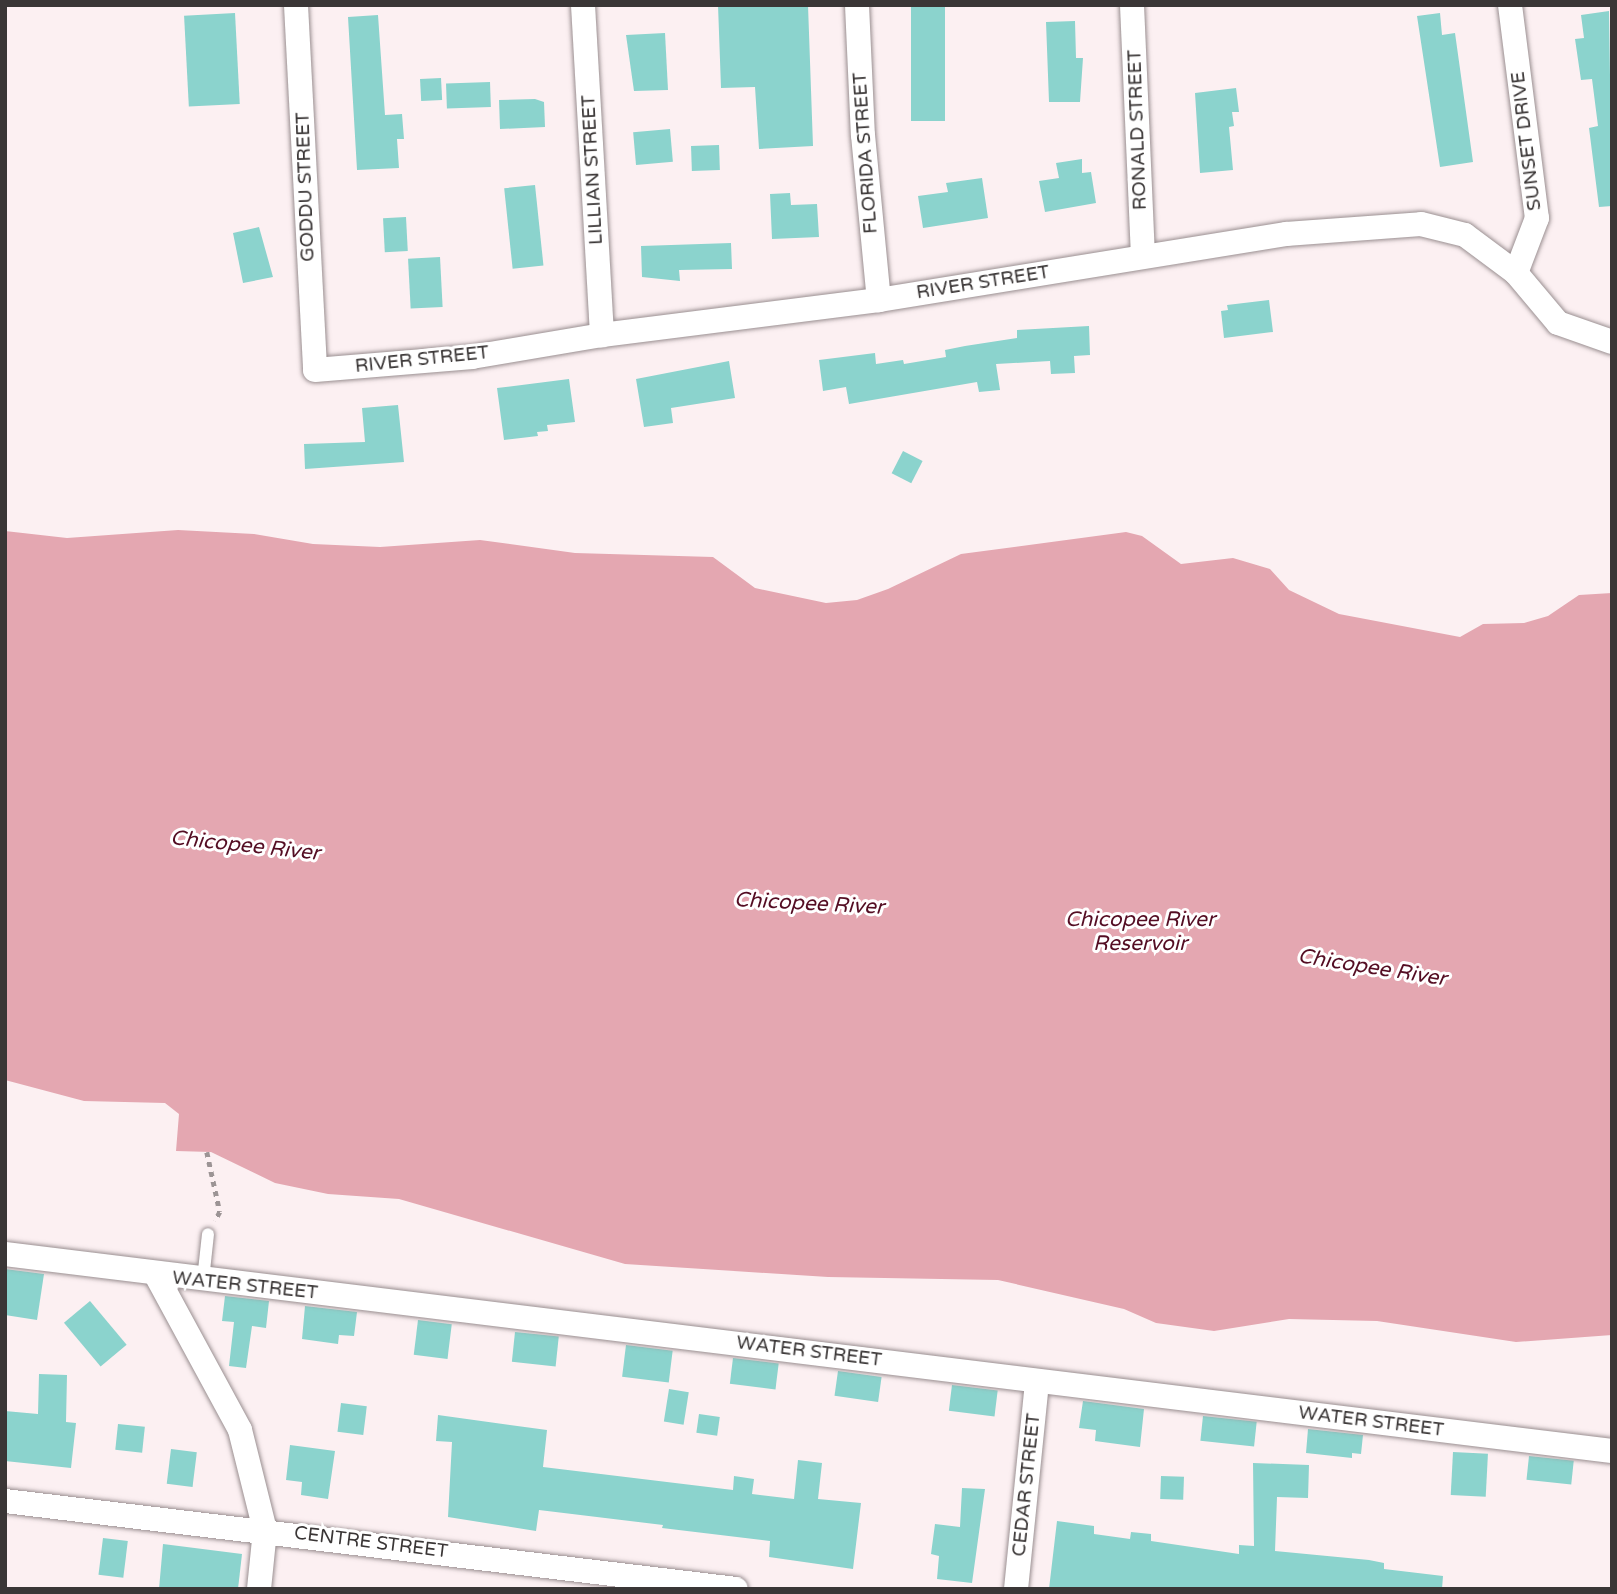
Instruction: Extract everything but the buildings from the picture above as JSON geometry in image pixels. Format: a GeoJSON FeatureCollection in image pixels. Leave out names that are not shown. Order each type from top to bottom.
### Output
{"type":"FeatureCollection","features":[{"type":"Feature","properties":{"kind":"street","name":"GODDU STREET"},"geometry":{"type":"LineString","coordinates":[[296,5],[315,370]]}},
{"type":"Feature","properties":{"kind":"street","name":"LILLIAN STREET"},"geometry":{"type":"LineString","coordinates":[[583,5],[602,335]]}},
{"type":"Feature","properties":{"kind":"street","name":"FLORIDA STREET"},"geometry":{"type":"LineString","coordinates":[[857,5],[863,135],[879,300]]}},
{"type":"Feature","properties":{"kind":"street","name":"RONALD STREET"},"geometry":{"type":"LineString","coordinates":[[1132,5],[1143,255]]}},
{"type":"Feature","properties":{"kind":"street","name":"SUNSET DRIVE"},"geometry":{"type":"LineString","coordinates":[[1510,5],[1537,218],[1516,273]]}},
{"type":"Feature","properties":{"kind":"street","name":"RIVER STREET"},"geometry":{"type":"LineString","coordinates":[[315,370],[472,357],[602,335],[879,300],[1143,255],[1286,234],[1421,224],[1465,235],[1516,273],[1558,323],[1612,342]]}},
{"type":"Feature","properties":{"kind":"street","name":"WATER STREET"},"geometry":{"type":"LineString","coordinates":[[5,1254],[203,1281],[1612,1451]]}},
{"type":"Feature","properties":{"kind":"street"},"geometry":{"type":"LineString","coordinates":[[156,1275],[240,1430],[265,1530],[259,1589]]}},
{"type":"Feature","properties":{"kind":"street","name":"CEDAR STREET"},"geometry":{"type":"LineString","coordinates":[[1016,1589],[1037,1381]]}},
{"type":"Feature","properties":{"kind":"street","name":"CENTRE STREET"},"geometry":{"type":"LineString","coordinates":[[5,1501],[265,1530],[736,1589]]}},
{"type":"Feature","properties":{"kind":"lane"},"geometry":{"type":"LineString","coordinates":[[203,1281],[208,1234]]}},
{"type":"Feature","properties":{"kind":"path"},"geometry":{"type":"LineString","coordinates":[[207,1152],[220,1212],[208,1234]]}},
{"type":"Feature","properties":{"kind":"water","name":"Chicopee River Reservoir"},"geometry":{"type":"Polygon","coordinates":[[[178,530],[254,534],[313,544],[380,547],[480,540],[575,553],[713,557],[755,588],[826,603],[857,600],[888,589],[961,554],[1126,532],[1142,536],[1181,564],[1233,558],[1270,569],[1289,590],[1339,614],[1460,637],[1483,624],[1524,623],[1548,616],[1579,595],[1612,593],[1612,1335],[1516,1342],[1377,1321],[1289,1319],[1214,1331],[1156,1323],[1124,1309],[998,1280],[828,1277],[625,1264],[399,1199],[328,1194],[275,1183],[211,1152],[176,1151],[179,1114],[165,1103],[84,1101],[5,1080],[5,531],[67,538],[178,530]]]}},
{"type":"Feature","properties":{"kind":"water label","name":"Chicopee River"},"geometry":{"type":"Point","coordinates":[245,846]}},
{"type":"Feature","properties":{"kind":"water label","name":"Chicopee River"},"geometry":{"type":"Point","coordinates":[809,904]}},
{"type":"Feature","properties":{"kind":"water label","name":"Chicopee River"},"geometry":{"type":"Point","coordinates":[1372,968]}}]}
